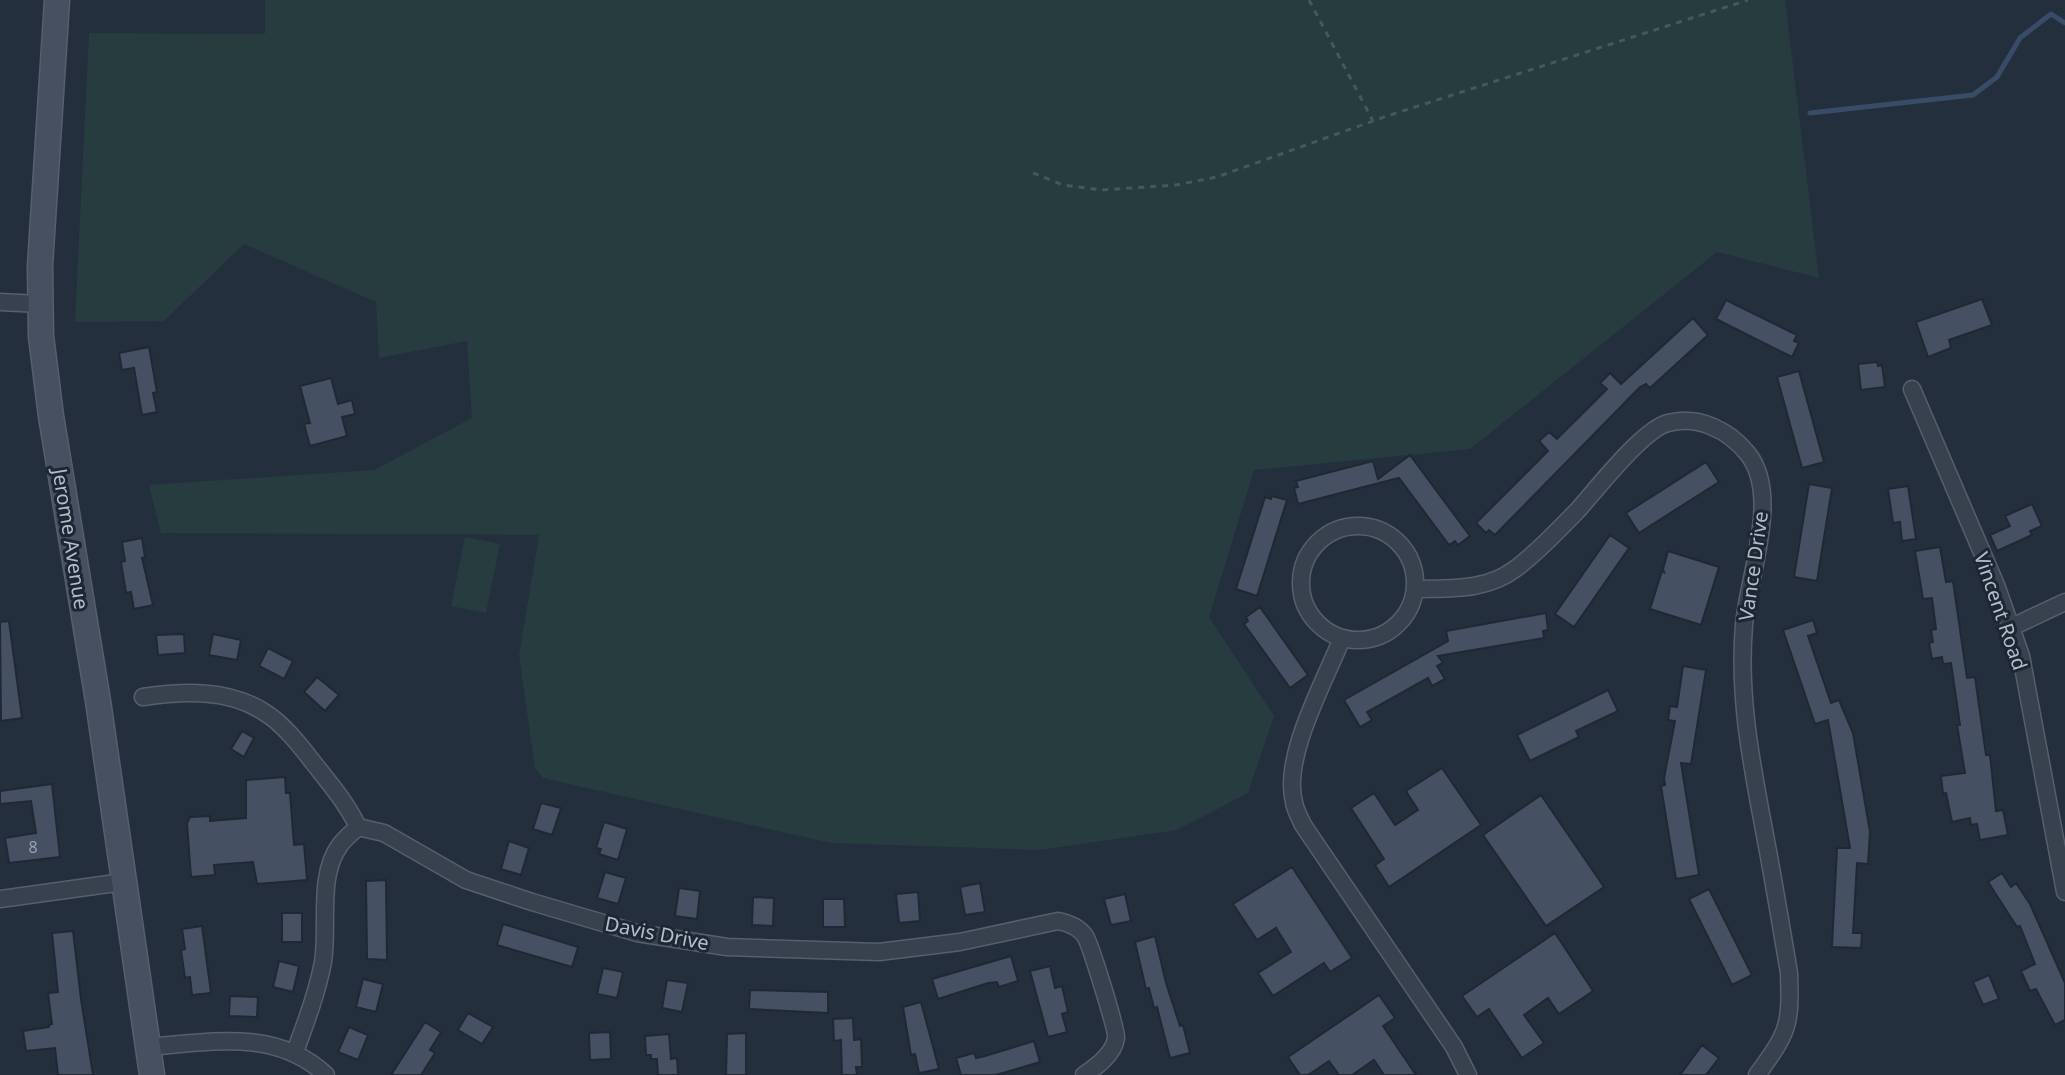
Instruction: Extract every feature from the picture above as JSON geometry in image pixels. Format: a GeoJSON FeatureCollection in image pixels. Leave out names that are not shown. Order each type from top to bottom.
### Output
{"type":"FeatureCollection","features":[{"type":"Feature","properties":{"kind":"main road","name":"Jerome Avenue"},"geometry":{"type":"LineString","coordinates":[[57,0],[39,304],[51,416],[98,701],[152,1075]]}},
{"type":"Feature","properties":{"kind":"street"},"geometry":{"type":"LineString","coordinates":[[0,302],[39,304]]}},
{"type":"Feature","properties":{"kind":"street","name":"Vincent Road"},"geometry":{"type":"LineString","coordinates":[[1912,389],[2012,627],[2021,656],[2065,892]]}},
{"type":"Feature","properties":{"kind":"street","name":"Vance Drive"},"geometry":{"type":"LineString","coordinates":[[1416,589],[1487,585],[1514,570],[1575,513],[1642,440],[1666,423],[1701,422],[1725,432],[1749,454],[1760,477],[1762,508],[1744,623],[1742,674],[1745,720],[1789,973],[1790,1008],[1787,1030],[1757,1075]]}},
{"type":"Feature","properties":{"kind":"street"},"geometry":{"type":"LineString","coordinates":[[1356,525],[1375,528],[1392,536],[1405,549],[1413,566],[1416,589],[1412,605],[1391,631],[1359,641],[1342,638],[1314,620],[1305,605],[1301,588],[1306,561],[1322,538],[1338,529],[1356,525]]}},
{"type":"Feature","properties":{"kind":"street"},"geometry":{"type":"LineString","coordinates":[[2012,627],[2065,602]]}},
{"type":"Feature","properties":{"kind":"street"},"geometry":{"type":"LineString","coordinates":[[1342,638],[1299,738],[1293,801],[1303,825],[1454,1047],[1468,1075]]}},
{"type":"Feature","properties":{"kind":"street"},"geometry":{"type":"LineString","coordinates":[[143,697],[195,692],[233,699],[265,712],[303,750],[346,803],[358,827],[339,846],[330,868],[323,961],[314,1002],[295,1052]]}},
{"type":"Feature","properties":{"kind":"street","name":"Davis Drive"},"geometry":{"type":"LineString","coordinates":[[358,827],[384,833],[466,880],[532,902],[637,933],[727,947],[879,952],[960,942],[1058,921],[1070,924],[1086,936],[1116,1030],[1114,1047],[1084,1075]]}},
{"type":"Feature","properties":{"kind":"street"},"geometry":{"type":"LineString","coordinates":[[0,899],[123,882]]}},
{"type":"Feature","properties":{"kind":"street"},"geometry":{"type":"LineString","coordinates":[[148,1047],[227,1039],[249,1040],[295,1052],[326,1075]]}},
{"type":"Feature","properties":{"kind":"path"},"geometry":{"type":"LineString","coordinates":[[1309,0],[1373,121]]}},
{"type":"Feature","properties":{"kind":"path"},"geometry":{"type":"LineString","coordinates":[[1033,173],[1063,185],[1102,190],[1176,185],[1217,177],[1373,121],[1748,0]]}},
{"type":"Feature","properties":{"kind":"green space"},"geometry":{"type":"Polygon","coordinates":[[[265,0],[1785,0],[1819,278],[1717,252],[1470,449],[1254,470],[1209,617],[1274,716],[1248,793],[1177,830],[1039,850],[831,843],[543,778],[535,768],[519,655],[539,535],[161,533],[149,485],[374,470],[472,418],[467,341],[379,358],[376,302],[244,244],[164,321],[75,322],[89,33],[265,34],[265,0]]]}},
{"type":"Feature","properties":{"kind":"green space"},"geometry":{"type":"Polygon","coordinates":[[[465,537],[500,544],[486,613],[451,606],[465,537]]]}},
{"type":"Feature","properties":{"kind":"building"},"geometry":{"type":"Polygon","coordinates":[[[1982,299],[1992,325],[1949,340],[1951,348],[1928,357],[1916,322],[1982,299]]]}},
{"type":"Feature","properties":{"kind":"building"},"geometry":{"type":"Polygon","coordinates":[[[1726,300],[1797,335],[1794,341],[1799,343],[1792,357],[1716,319],[1726,300]]]}},
{"type":"Feature","properties":{"kind":"building"},"geometry":{"type":"Polygon","coordinates":[[[1693,318],[1708,335],[1650,388],[1646,384],[1640,387],[1495,535],[1489,530],[1486,533],[1476,523],[1548,451],[1539,441],[1549,432],[1557,439],[1607,389],[1600,383],[1610,373],[1621,384],[1693,318]]]}},
{"type":"Feature","properties":{"kind":"building"},"geometry":{"type":"Polygon","coordinates":[[[149,347],[157,392],[153,393],[157,412],[142,415],[134,368],[122,370],[119,353],[149,347]]]}},
{"type":"Feature","properties":{"kind":"building"},"geometry":{"type":"Polygon","coordinates":[[[1877,362],[1878,366],[1882,365],[1885,387],[1861,390],[1858,364],[1877,362]]]}},
{"type":"Feature","properties":{"kind":"building"},"geometry":{"type":"Polygon","coordinates":[[[1799,371],[1824,462],[1802,468],[1777,377],[1799,371]]]}},
{"type":"Feature","properties":{"kind":"building"},"geometry":{"type":"Polygon","coordinates":[[[331,378],[338,404],[352,400],[355,414],[342,417],[347,436],[310,446],[304,424],[310,423],[300,386],[331,378]]]}},
{"type":"Feature","properties":{"kind":"building"},"geometry":{"type":"Polygon","coordinates":[[[1410,455],[1470,536],[1458,545],[1455,541],[1449,545],[1399,478],[1298,504],[1294,488],[1298,487],[1296,481],[1373,461],[1378,479],[1410,455]]]}},
{"type":"Feature","properties":{"kind":"building"},"geometry":{"type":"Polygon","coordinates":[[[1706,462],[1719,482],[1639,533],[1626,513],[1706,462]]]}},
{"type":"Feature","properties":{"kind":"building"},"geometry":{"type":"Polygon","coordinates":[[[1809,484],[1832,488],[1817,581],[1794,577],[1809,484]]]}},
{"type":"Feature","properties":{"kind":"building"},"geometry":{"type":"Polygon","coordinates":[[[1908,486],[1916,539],[1902,541],[1900,522],[1893,523],[1888,489],[1908,486]]]}},
{"type":"Feature","properties":{"kind":"building"},"geometry":{"type":"Polygon","coordinates":[[[1272,496],[1287,500],[1257,596],[1236,589],[1265,497],[1271,499],[1272,496]]]}},
{"type":"Feature","properties":{"kind":"building"},"geometry":{"type":"Polygon","coordinates":[[[2032,504],[2042,526],[2030,531],[2032,535],[1997,551],[1990,535],[2010,526],[2005,516],[2032,504]]]}},
{"type":"Feature","properties":{"kind":"building"},"geometry":{"type":"Polygon","coordinates":[[[1610,535],[1629,548],[1574,627],[1555,614],[1610,535]]]}},
{"type":"Feature","properties":{"kind":"building"},"geometry":{"type":"Polygon","coordinates":[[[142,538],[145,557],[142,558],[153,605],[134,609],[131,592],[126,593],[121,562],[125,561],[122,542],[142,538]]]}},
{"type":"Feature","properties":{"kind":"building"},"geometry":{"type":"Polygon","coordinates":[[[1940,547],[1946,582],[1953,581],[1967,678],[1975,677],[1986,755],[1990,755],[1996,811],[2003,810],[2008,835],[1980,840],[1977,824],[1971,825],[1970,818],[1952,822],[1946,793],[1943,794],[1941,776],[1965,773],[1957,725],[1960,725],[1951,663],[1943,664],[1942,657],[1932,659],[1929,643],[1933,642],[1931,630],[1936,629],[1932,598],[1923,599],[1915,551],[1940,547]]]}},
{"type":"Feature","properties":{"kind":"building"},"geometry":{"type":"Polygon","coordinates":[[[1668,551],[1719,567],[1701,625],[1650,609],[1664,572],[1668,551]]]}},
{"type":"Feature","properties":{"kind":"building"},"geometry":{"type":"Polygon","coordinates":[[[1260,607],[1308,675],[1290,688],[1244,624],[1248,621],[1246,617],[1260,607]]]}},
{"type":"Feature","properties":{"kind":"building"},"geometry":{"type":"Polygon","coordinates":[[[1546,613],[1548,630],[1543,631],[1544,638],[1438,656],[1443,663],[1437,666],[1445,679],[1432,686],[1428,678],[1367,712],[1372,720],[1360,727],[1344,700],[1448,641],[1446,631],[1546,613]]]}},
{"type":"Feature","properties":{"kind":"building"},"geometry":{"type":"Polygon","coordinates":[[[1813,620],[1817,633],[1808,636],[1831,703],[1839,700],[1853,733],[1870,832],[1868,864],[1857,863],[1853,933],[1862,933],[1861,948],[1832,947],[1837,848],[1850,848],[1828,720],[1815,724],[1783,630],[1813,620]]]}},
{"type":"Feature","properties":{"kind":"building"},"geometry":{"type":"Polygon","coordinates":[[[9,621],[22,718],[1,721],[0,622],[9,621]]]}},
{"type":"Feature","properties":{"kind":"building"},"geometry":{"type":"Polygon","coordinates":[[[184,634],[185,653],[158,655],[156,635],[184,634]]]}},
{"type":"Feature","properties":{"kind":"building"},"geometry":{"type":"Polygon","coordinates":[[[213,634],[241,640],[237,660],[209,655],[213,634]]]}},
{"type":"Feature","properties":{"kind":"building"},"geometry":{"type":"Polygon","coordinates":[[[268,648],[293,661],[284,679],[259,666],[268,648]]]}},
{"type":"Feature","properties":{"kind":"building"},"geometry":{"type":"Polygon","coordinates":[[[1683,666],[1706,670],[1691,764],[1681,763],[1699,875],[1676,879],[1661,786],[1665,785],[1675,721],[1668,720],[1670,706],[1677,707],[1683,666]]]}},
{"type":"Feature","properties":{"kind":"building"},"geometry":{"type":"Polygon","coordinates":[[[317,677],[339,695],[325,711],[304,692],[317,677]]]}},
{"type":"Feature","properties":{"kind":"building"},"geometry":{"type":"Polygon","coordinates":[[[1608,690],[1618,711],[1576,731],[1579,737],[1530,761],[1517,735],[1608,690]]]}},
{"type":"Feature","properties":{"kind":"building"},"geometry":{"type":"Polygon","coordinates":[[[242,731],[254,738],[244,757],[231,749],[242,731]]]}},
{"type":"Feature","properties":{"kind":"building"},"geometry":{"type":"Polygon","coordinates":[[[1442,768],[1481,825],[1389,887],[1375,865],[1384,859],[1351,808],[1374,793],[1395,825],[1418,810],[1406,791],[1442,768]]]}},
{"type":"Feature","properties":{"kind":"building"},"geometry":{"type":"Polygon","coordinates":[[[285,777],[286,793],[290,793],[294,845],[304,844],[307,880],[257,884],[253,862],[214,865],[215,875],[191,877],[187,823],[190,817],[210,816],[210,821],[246,818],[246,780],[285,777]]]}},
{"type":"Feature","properties":{"kind":"building"},"geometry":{"type":"Polygon","coordinates":[[[52,784],[60,857],[9,863],[5,838],[36,833],[31,801],[0,804],[0,791],[52,784]]]}},
{"type":"Feature","properties":{"kind":"building"},"geometry":{"type":"Polygon","coordinates":[[[1541,795],[1604,887],[1546,926],[1483,835],[1541,795]]]}},
{"type":"Feature","properties":{"kind":"building"},"geometry":{"type":"Polygon","coordinates":[[[541,803],[561,808],[552,835],[533,829],[541,803]]]}},
{"type":"Feature","properties":{"kind":"building"},"geometry":{"type":"Polygon","coordinates":[[[604,822],[627,829],[618,860],[599,854],[601,849],[596,848],[604,822]]]}},
{"type":"Feature","properties":{"kind":"building"},"geometry":{"type":"Polygon","coordinates":[[[509,841],[529,848],[521,875],[501,869],[509,841]]]}},
{"type":"Feature","properties":{"kind":"building"},"geometry":{"type":"Polygon","coordinates":[[[1292,867],[1352,958],[1330,972],[1324,963],[1273,996],[1258,973],[1291,952],[1276,928],[1257,940],[1233,904],[1292,867]]]}},
{"type":"Feature","properties":{"kind":"building"},"geometry":{"type":"Polygon","coordinates":[[[605,872],[626,878],[618,904],[597,898],[605,872]]]}},
{"type":"Feature","properties":{"kind":"building"},"geometry":{"type":"Polygon","coordinates":[[[2002,873],[2011,887],[2016,883],[2030,904],[2065,983],[2065,1020],[2055,1025],[2036,989],[2030,991],[2021,971],[2035,964],[2020,926],[2017,927],[1988,882],[2002,873]]]}},
{"type":"Feature","properties":{"kind":"building"},"geometry":{"type":"Polygon","coordinates":[[[386,880],[387,960],[367,959],[366,881],[386,880]]]}},
{"type":"Feature","properties":{"kind":"building"},"geometry":{"type":"Polygon","coordinates":[[[980,883],[985,912],[965,915],[960,887],[980,883]]]}},
{"type":"Feature","properties":{"kind":"building"},"geometry":{"type":"Polygon","coordinates":[[[679,888],[700,891],[697,919],[675,916],[679,888]]]}},
{"type":"Feature","properties":{"kind":"building"},"geometry":{"type":"Polygon","coordinates":[[[1709,889],[1752,975],[1732,985],[1689,899],[1709,889]]]}},
{"type":"Feature","properties":{"kind":"building"},"geometry":{"type":"Polygon","coordinates":[[[918,892],[920,921],[899,923],[896,894],[918,892]]]}},
{"type":"Feature","properties":{"kind":"building"},"geometry":{"type":"Polygon","coordinates":[[[1125,894],[1131,921],[1111,925],[1104,899],[1125,894]]]}},
{"type":"Feature","properties":{"kind":"building"},"geometry":{"type":"Polygon","coordinates":[[[753,897],[774,898],[773,926],[752,925],[753,897]]]}},
{"type":"Feature","properties":{"kind":"building"},"geometry":{"type":"Polygon","coordinates":[[[823,899],[844,899],[845,927],[823,927],[823,899]]]}},
{"type":"Feature","properties":{"kind":"building"},"geometry":{"type":"Polygon","coordinates":[[[282,913],[302,913],[302,942],[282,942],[282,913]]]}},
{"type":"Feature","properties":{"kind":"building"},"geometry":{"type":"Polygon","coordinates":[[[503,924],[578,947],[572,967],[497,945],[503,924]]]}},
{"type":"Feature","properties":{"kind":"building"},"geometry":{"type":"Polygon","coordinates":[[[202,926],[211,993],[192,995],[190,977],[185,978],[182,929],[202,926]]]}},
{"type":"Feature","properties":{"kind":"building"},"geometry":{"type":"Polygon","coordinates":[[[73,931],[93,1075],[58,1075],[55,1048],[26,1051],[23,1031],[52,1024],[48,993],[58,992],[52,933],[73,931]]]}},
{"type":"Feature","properties":{"kind":"building"},"geometry":{"type":"Polygon","coordinates":[[[1555,933],[1593,991],[1559,1014],[1548,998],[1524,1015],[1544,1043],[1522,1058],[1489,1009],[1477,1017],[1462,996],[1555,933]]]}},
{"type":"Feature","properties":{"kind":"building"},"geometry":{"type":"Polygon","coordinates":[[[1155,936],[1166,983],[1180,1026],[1183,1025],[1190,1053],[1170,1058],[1157,1007],[1154,1008],[1149,988],[1146,989],[1135,942],[1155,936]]]}},
{"type":"Feature","properties":{"kind":"building"},"geometry":{"type":"Polygon","coordinates":[[[1011,956],[1018,981],[999,987],[997,982],[988,983],[938,999],[932,979],[1011,956]]]}},
{"type":"Feature","properties":{"kind":"building"},"geometry":{"type":"Polygon","coordinates":[[[279,961],[299,966],[293,992],[273,987],[279,961]]]}},
{"type":"Feature","properties":{"kind":"building"},"geometry":{"type":"Polygon","coordinates":[[[1050,966],[1055,988],[1062,986],[1068,1012],[1062,1014],[1067,1032],[1048,1037],[1030,971],[1050,966]]]}},
{"type":"Feature","properties":{"kind":"building"},"geometry":{"type":"Polygon","coordinates":[[[603,968],[623,972],[617,998],[597,994],[603,968]]]}},
{"type":"Feature","properties":{"kind":"building"},"geometry":{"type":"Polygon","coordinates":[[[1989,975],[1999,999],[1983,1005],[1973,982],[1989,975]]]}},
{"type":"Feature","properties":{"kind":"building"},"geometry":{"type":"Polygon","coordinates":[[[363,979],[383,984],[376,1012],[356,1007],[363,979]]]}},
{"type":"Feature","properties":{"kind":"building"},"geometry":{"type":"Polygon","coordinates":[[[667,980],[688,983],[682,1012],[662,1008],[667,980]]]}},
{"type":"Feature","properties":{"kind":"building"},"geometry":{"type":"Polygon","coordinates":[[[750,990],[828,992],[828,1013],[749,1009],[750,990]]]}},
{"type":"Feature","properties":{"kind":"building"},"geometry":{"type":"Polygon","coordinates":[[[1379,995],[1395,1018],[1383,1026],[1416,1075],[1384,1075],[1374,1060],[1352,1075],[1339,1075],[1329,1061],[1308,1075],[1300,1075],[1288,1057],[1379,995]]]}},
{"type":"Feature","properties":{"kind":"building"},"geometry":{"type":"Polygon","coordinates":[[[230,996],[258,997],[257,1017],[229,1016],[230,996]]]}},
{"type":"Feature","properties":{"kind":"building"},"geometry":{"type":"Polygon","coordinates":[[[921,1002],[939,1069],[919,1073],[915,1054],[911,1055],[903,1007],[921,1002]]]}},
{"type":"Feature","properties":{"kind":"building"},"geometry":{"type":"Polygon","coordinates":[[[468,1013],[493,1027],[482,1044],[458,1030],[468,1013]]]}},
{"type":"Feature","properties":{"kind":"building"},"geometry":{"type":"Polygon","coordinates":[[[853,1018],[854,1040],[861,1039],[862,1067],[856,1067],[857,1075],[842,1075],[841,1040],[834,1041],[833,1019],[853,1018]]]}},
{"type":"Feature","properties":{"kind":"building"},"geometry":{"type":"Polygon","coordinates":[[[425,1022],[441,1032],[430,1050],[435,1053],[421,1075],[391,1075],[425,1022]]]}},
{"type":"Feature","properties":{"kind":"building"},"geometry":{"type":"Polygon","coordinates":[[[349,1027],[368,1035],[358,1060],[338,1052],[349,1027]]]}},
{"type":"Feature","properties":{"kind":"building"},"geometry":{"type":"Polygon","coordinates":[[[610,1032],[611,1059],[590,1060],[589,1033],[610,1032]]]}},
{"type":"Feature","properties":{"kind":"building"},"geometry":{"type":"Polygon","coordinates":[[[746,1033],[746,1075],[726,1075],[727,1034],[746,1033]]]}},
{"type":"Feature","properties":{"kind":"building"},"geometry":{"type":"Polygon","coordinates":[[[669,1034],[671,1059],[677,1058],[678,1075],[658,1075],[657,1059],[646,1055],[645,1036],[669,1034]]]}},
{"type":"Feature","properties":{"kind":"building"},"geometry":{"type":"Polygon","coordinates":[[[1034,1041],[1040,1062],[996,1075],[961,1075],[956,1058],[974,1053],[976,1058],[1034,1041]]]}},
{"type":"Feature","properties":{"kind":"building"},"geometry":{"type":"Polygon","coordinates":[[[1702,1045],[1719,1058],[1706,1075],[1680,1075],[1702,1045]]]}},
{"type":"Feature","properties":{"kind":"waterway"},"geometry":{"type":"LineString","coordinates":[[1810,113],[1973,95],[1997,77],[2020,38],[2051,14],[2065,23]]}}]}
